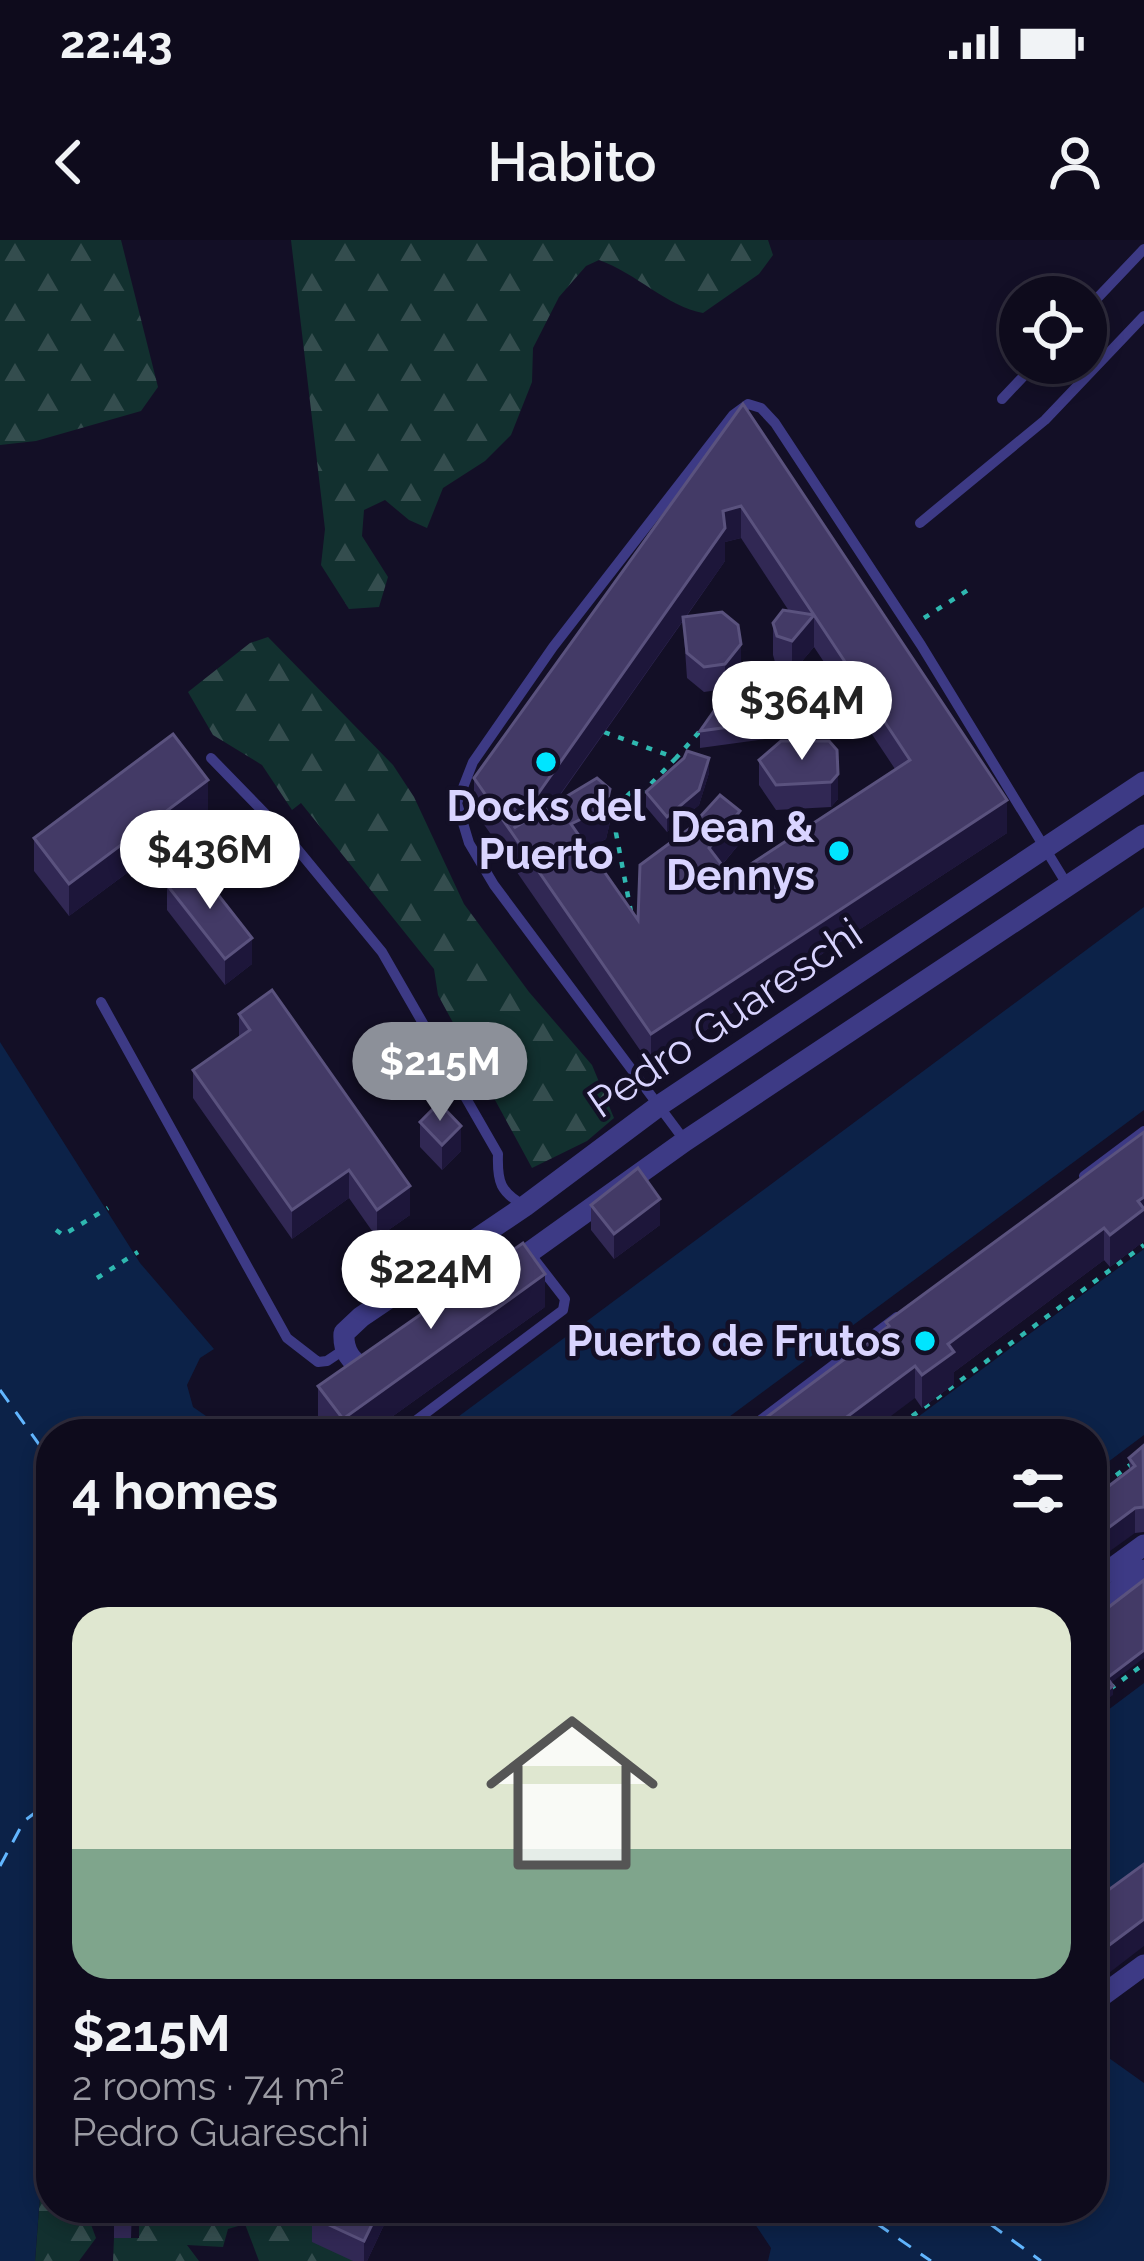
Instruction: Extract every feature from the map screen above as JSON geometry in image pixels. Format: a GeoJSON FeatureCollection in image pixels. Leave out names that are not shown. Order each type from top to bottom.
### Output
{"type":"FeatureCollection","features":[{"type":"Feature","properties":{"kind":"street","name":"Pedro Guareschi"},"geometry":{"type":"LineString","coordinates":[[345,1349],[344,1333],[362,1317],[661,1105],[1144,782]]}},
{"type":"Feature","properties":{"kind":"street"},"geometry":{"type":"LineString","coordinates":[[491,1280],[685,1142],[1144,836]]}},
{"type":"Feature","properties":{"kind":"street"},"geometry":{"type":"LineString","coordinates":[[548,1187],[573,1221]]}},
{"type":"Feature","properties":{"kind":"street"},"geometry":{"type":"LineString","coordinates":[[345,1349],[354,1363],[364,1367],[396,1348]]}},
{"type":"Feature","properties":{"kind":"street"},"geometry":{"type":"LineString","coordinates":[[1107,1572],[1144,1545]]}},
{"type":"Feature","properties":{"kind":"street"},"geometry":{"type":"LineString","coordinates":[[1107,1598],[1144,1570]]}},
{"type":"Feature","properties":{"kind":"street"},"geometry":{"type":"LineString","coordinates":[[1107,1992],[1144,1965]]}},
{"type":"Feature","properties":{"kind":"lane"},"geometry":{"type":"LineString","coordinates":[[1107,288],[1144,249]]}},
{"type":"Feature","properties":{"kind":"lane"},"geometry":{"type":"LineString","coordinates":[[920,523],[1045,420],[1144,316]]}},
{"type":"Feature","properties":{"kind":"lane"},"geometry":{"type":"LineString","coordinates":[[1001,399],[1016,384]]}},
{"type":"Feature","properties":{"kind":"lane"},"geometry":{"type":"LineString","coordinates":[[685,1142],[494,885],[469,843],[457,803],[473,762],[553,647],[733,415],[748,404],[761,408],[775,423],[910,628],[1068,886]]}},
{"type":"Feature","properties":{"kind":"lane"},"geometry":{"type":"LineString","coordinates":[[212,758],[284,833],[382,952],[498,1154],[496,1180],[506,1195],[525,1205]]}},
{"type":"Feature","properties":{"kind":"lane"},"geometry":{"type":"LineString","coordinates":[[101,1002],[287,1338],[317,1362],[345,1349]]}},
{"type":"Feature","properties":{"kind":"lane"},"geometry":{"type":"LineString","coordinates":[[1067,1189],[1144,1131]]}},
{"type":"Feature","properties":{"kind":"lane"},"geometry":{"type":"LineString","coordinates":[[418,1419],[563,1310],[565,1299],[530,1252]]}},
{"type":"Feature","properties":{"kind":"lane"},"geometry":{"type":"LineString","coordinates":[[762,1419],[914,1304]]}},
{"type":"Feature","properties":{"kind":"path"},"geometry":{"type":"LineString","coordinates":[[910,628],[968,590]]}},
{"type":"Feature","properties":{"kind":"path"},"geometry":{"type":"LineString","coordinates":[[716,714],[729,700],[830,671]]}},
{"type":"Feature","properties":{"kind":"path"},"geometry":{"type":"LineString","coordinates":[[635,925],[616,833],[617,806],[630,793],[644,791],[703,729]]}},
{"type":"Feature","properties":{"kind":"path"},"geometry":{"type":"LineString","coordinates":[[604,732],[676,758]]}},
{"type":"Feature","properties":{"kind":"path"},"geometry":{"type":"LineString","coordinates":[[56,1230],[63,1234],[108,1208]]}},
{"type":"Feature","properties":{"kind":"path"},"geometry":{"type":"LineString","coordinates":[[908,1419],[1144,1245]]}},
{"type":"Feature","properties":{"kind":"path"},"geometry":{"type":"LineString","coordinates":[[97,1279],[138,1252]]}},
{"type":"Feature","properties":{"kind":"path"},"geometry":{"type":"LineString","coordinates":[[1107,1482],[1144,1454]]}},
{"type":"Feature","properties":{"kind":"path"},"geometry":{"type":"LineString","coordinates":[[1109,1690],[1144,1664]]}},
{"type":"Feature","properties":{"kind":"green space"},"geometry":{"type":"Polygon","coordinates":[[[0,240],[121,240],[158,387],[141,411],[36,441],[0,445],[0,240]]]}},
{"type":"Feature","properties":{"kind":"green space"},"geometry":{"type":"Polygon","coordinates":[[[291,240],[768,240],[773,255],[759,274],[703,313],[677,304],[599,260],[586,266],[559,297],[533,348],[532,382],[511,435],[485,461],[443,488],[427,528],[385,500],[364,510],[362,536],[388,577],[379,607],[349,609],[321,565],[325,529],[291,240]]]}},
{"type":"Feature","properties":{"kind":"green space"},"geometry":{"type":"Polygon","coordinates":[[[268,637],[393,765],[414,797],[464,904],[529,992],[592,1065],[614,1118],[587,1141],[532,1168],[438,995],[434,969],[301,803],[292,810],[262,765],[213,735],[188,692],[250,643],[268,637]]]}},
{"type":"Feature","properties":{"kind":"green space"},"geometry":{"type":"Polygon","coordinates":[[[38,2223],[90,2223],[96,2238],[79,2261],[35,2261],[38,2223]]]}},
{"type":"Feature","properties":{"kind":"green space"},"geometry":{"type":"Polygon","coordinates":[[[139,2223],[335,2223],[353,2261],[259,2261],[245,2224],[228,2229],[223,2247],[187,2245],[199,2261],[113,2261],[114,2238],[139,2238],[139,2223]]]}},
{"type":"Feature","properties":{"kind":"water"},"geometry":{"type":"Polygon","coordinates":[[[1144,907],[1144,1110],[726,1419],[455,1419],[1144,907]]]}},
{"type":"Feature","properties":{"kind":"water"},"geometry":{"type":"Polygon","coordinates":[[[0,1042],[140,1263],[214,1349],[200,1358],[187,1385],[193,1407],[210,1419],[36,1419],[38,2223],[35,2261],[0,2261],[0,1042]]]}},
{"type":"Feature","properties":{"kind":"water"},"geometry":{"type":"Polygon","coordinates":[[[1144,1249],[1144,1435],[1107,1463],[1107,1419],[915,1419],[1144,1249]]]}},
{"type":"Feature","properties":{"kind":"water"},"geometry":{"type":"Polygon","coordinates":[[[1144,1683],[1144,1874],[1107,1902],[1107,1711],[1144,1683]]]}},
{"type":"Feature","properties":{"kind":"water"},"geometry":{"type":"Polygon","coordinates":[[[1107,2057],[1144,2083],[1144,2261],[768,2261],[771,2248],[754,2223],[1107,2223],[1107,2057]]]}},
{"type":"Feature","properties":{"kind":"building","name":"Docks del Puerto"},"geometry":{"type":"Polygon","coordinates":[[[743,404],[1007,800],[651,1034],[474,778],[743,404]],[[741,506],[723,511],[725,528],[514,828],[597,778],[610,789],[606,807],[571,824],[638,920],[640,865],[689,829],[720,795],[740,811],[709,848],[731,877],[910,760],[741,506]]]}},
{"type":"Feature","properties":{"kind":"building"},"geometry":{"type":"Polygon","coordinates":[[[783,610],[814,615],[792,641],[777,636],[773,623],[783,610]]]}},
{"type":"Feature","properties":{"kind":"building"},"geometry":{"type":"Polygon","coordinates":[[[722,612],[738,625],[741,644],[725,664],[704,667],[687,653],[683,617],[722,612]]]}},
{"type":"Feature","properties":{"kind":"building"},"geometry":{"type":"Polygon","coordinates":[[[714,711],[764,712],[765,722],[700,731],[714,711]]]}},
{"type":"Feature","properties":{"kind":"building"},"geometry":{"type":"Polygon","coordinates":[[[173,734],[208,780],[69,884],[34,838],[173,734]]]}},
{"type":"Feature","properties":{"kind":"building"},"geometry":{"type":"Polygon","coordinates":[[[781,741],[829,741],[837,750],[838,774],[831,782],[776,785],[759,760],[781,741]]]}},
{"type":"Feature","properties":{"kind":"building"},"geometry":{"type":"Polygon","coordinates":[[[687,751],[709,758],[699,790],[667,817],[646,792],[687,751]]]}},
{"type":"Feature","properties":{"kind":"building"},"geometry":{"type":"Polygon","coordinates":[[[194,864],[252,938],[225,959],[167,885],[194,864]]]}},
{"type":"Feature","properties":{"kind":"building"},"geometry":{"type":"Polygon","coordinates":[[[272,990],[410,1186],[377,1210],[349,1170],[292,1210],[193,1070],[250,1030],[239,1014],[272,990]]]}},
{"type":"Feature","properties":{"kind":"building"},"geometry":{"type":"Polygon","coordinates":[[[439,1103],[461,1126],[442,1145],[420,1122],[439,1103]]]}},
{"type":"Feature","properties":{"kind":"building"},"geometry":{"type":"Polygon","coordinates":[[[1144,1132],[1144,1197],[1138,1201],[1144,1209],[1110,1235],[1104,1228],[948,1344],[954,1352],[922,1375],[915,1366],[844,1419],[764,1419],[889,1326],[886,1322],[1144,1132]]]}},
{"type":"Feature","properties":{"kind":"building"},"geometry":{"type":"Polygon","coordinates":[[[638,1168],[660,1199],[614,1234],[591,1205],[638,1168]]]}},
{"type":"Feature","properties":{"kind":"building"},"geometry":{"type":"Polygon","coordinates":[[[523,1243],[545,1274],[343,1419],[318,1386],[523,1243]]]}},
{"type":"Feature","properties":{"kind":"building"},"geometry":{"type":"Polygon","coordinates":[[[1143,1446],[1144,1507],[1135,1508],[1107,1529],[1107,1487],[1135,1466],[1129,1458],[1143,1446]]]}},
{"type":"Feature","properties":{"kind":"building"},"geometry":{"type":"Polygon","coordinates":[[[1144,1580],[1144,1650],[1107,1678],[1107,1608],[1144,1580]]]}},
{"type":"Feature","properties":{"kind":"building"},"geometry":{"type":"Polygon","coordinates":[[[1144,1864],[1144,1919],[1107,1947],[1107,1891],[1144,1864]]]}},
{"type":"Feature","properties":{"kind":"building"},"geometry":{"type":"Polygon","coordinates":[[[325,2223],[373,2223],[364,2241],[325,2223]]]}},
{"type":"Feature","properties":{"kind":"ferry route"},"geometry":{"type":"LineString","coordinates":[[0,1390],[36,1440]]}},
{"type":"Feature","properties":{"kind":"ferry route"},"geometry":{"type":"LineString","coordinates":[[0,1866],[24,1821],[36,1812]]}},
{"type":"Feature","properties":{"kind":"ferry route"},"geometry":{"type":"LineString","coordinates":[[876,2223],[931,2261]]}},
{"type":"Feature","properties":{"kind":"ferry route"},"geometry":{"type":"LineString","coordinates":[[989,2223],[1041,2261]]}},
{"type":"Feature","properties":{"kind":"place","name":"Docks del Puerto"},"geometry":{"type":"Point","coordinates":[546,762]}},
{"type":"Feature","properties":{"kind":"place","name":"Dean & Dennys"},"geometry":{"type":"Point","coordinates":[839,851]}},
{"type":"Feature","properties":{"kind":"place","name":"Puerto de Frutos"},"geometry":{"type":"Point","coordinates":[925,1341]}}]}
